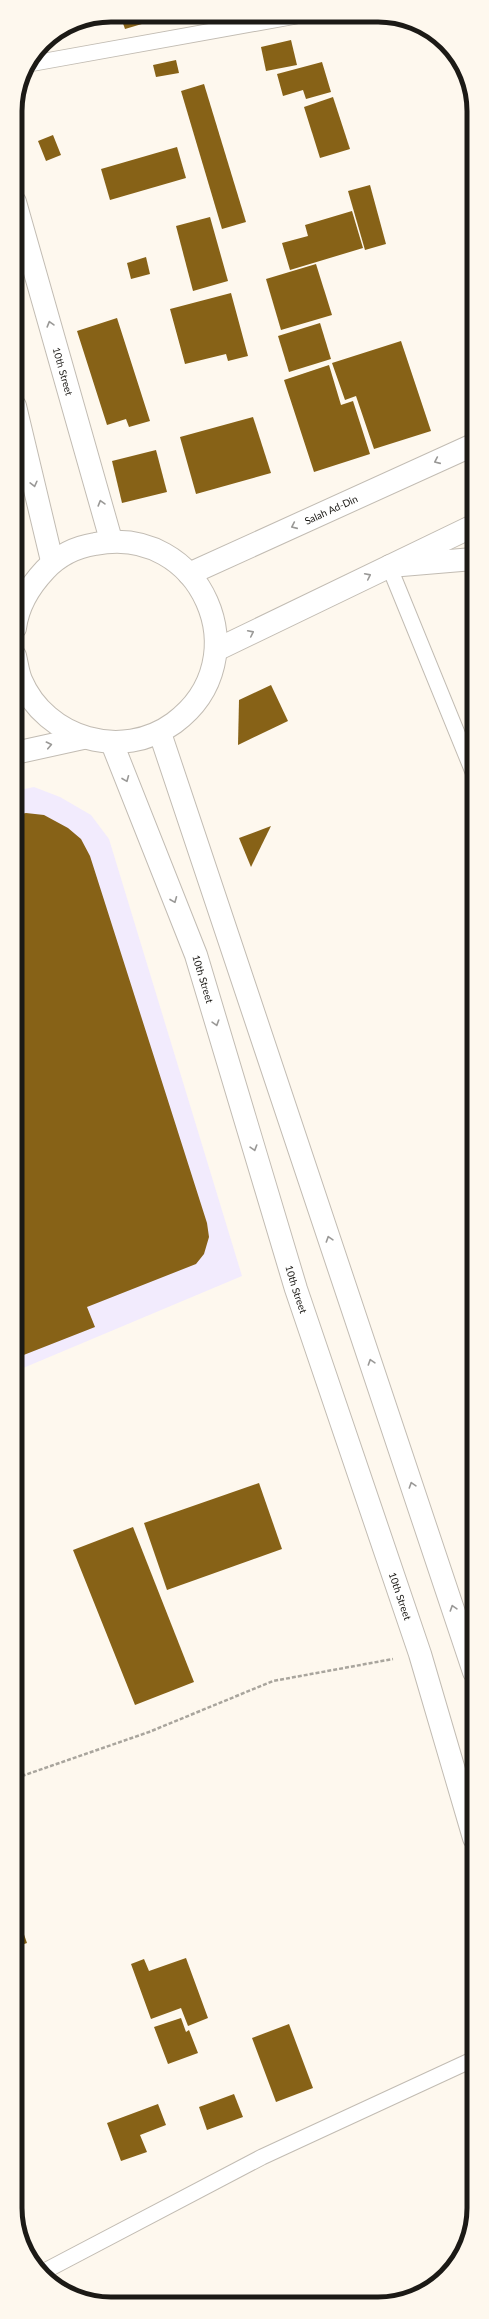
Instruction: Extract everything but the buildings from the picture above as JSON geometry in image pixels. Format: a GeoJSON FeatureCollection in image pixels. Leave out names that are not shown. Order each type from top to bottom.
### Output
{"type":"FeatureCollection","features":[{"type":"Feature","properties":{"kind":"main road","name":"10th Street"},"geometry":{"type":"LineString","coordinates":[[22,227],[111,540]]}},
{"type":"Feature","properties":{"kind":"main road"},"geometry":{"type":"LineString","coordinates":[[22,436],[52,562]]}},
{"type":"Feature","properties":{"kind":"main road","name":"Salah Ad-Din"},"geometry":{"type":"LineString","coordinates":[[189,574],[467,448]]}},
{"type":"Feature","properties":{"kind":"main road"},"geometry":{"type":"LineString","coordinates":[[216,650],[467,529]]}},
{"type":"Feature","properties":{"kind":"main road"},"geometry":{"type":"LineString","coordinates":[[22,604],[30,586],[52,562],[80,546],[111,540],[145,545],[175,560],[199,585],[213,616],[216,650],[208,684],[188,712],[160,733],[137,741],[112,743],[83,738],[57,725],[36,705],[22,682]]}},
{"type":"Feature","properties":{"kind":"main road"},"geometry":{"type":"LineString","coordinates":[[389,566],[467,560]]}},
{"type":"Feature","properties":{"kind":"main road"},"geometry":{"type":"LineString","coordinates":[[160,733],[467,1651]]}},
{"type":"Feature","properties":{"kind":"main road"},"geometry":{"type":"LineString","coordinates":[[22,751],[83,738]]}},
{"type":"Feature","properties":{"kind":"main road","name":"10th Street"},"geometry":{"type":"LineString","coordinates":[[112,743],[196,955],[296,1289],[420,1654],[467,1814]]}},
{"type":"Feature","properties":{"kind":"lane"},"geometry":{"type":"LineString","coordinates":[[37,63],[263,22]]}},
{"type":"Feature","properties":{"kind":"lane"},"geometry":{"type":"LineString","coordinates":[[389,566],[467,757]]}},
{"type":"Feature","properties":{"kind":"lane"},"geometry":{"type":"LineString","coordinates":[[47,2270],[262,2157],[467,2062]]}},
{"type":"Feature","properties":{"kind":"path"},"geometry":{"type":"LineString","coordinates":[[22,1776],[149,1732],[274,1680],[420,1654]]}},
{"type":"Feature","properties":{"kind":"shaded area"},"geometry":{"type":"Polygon","coordinates":[[[34,787],[60,797],[91,815],[109,839],[242,1276],[22,1368],[22,790],[34,787]]]}}]}
